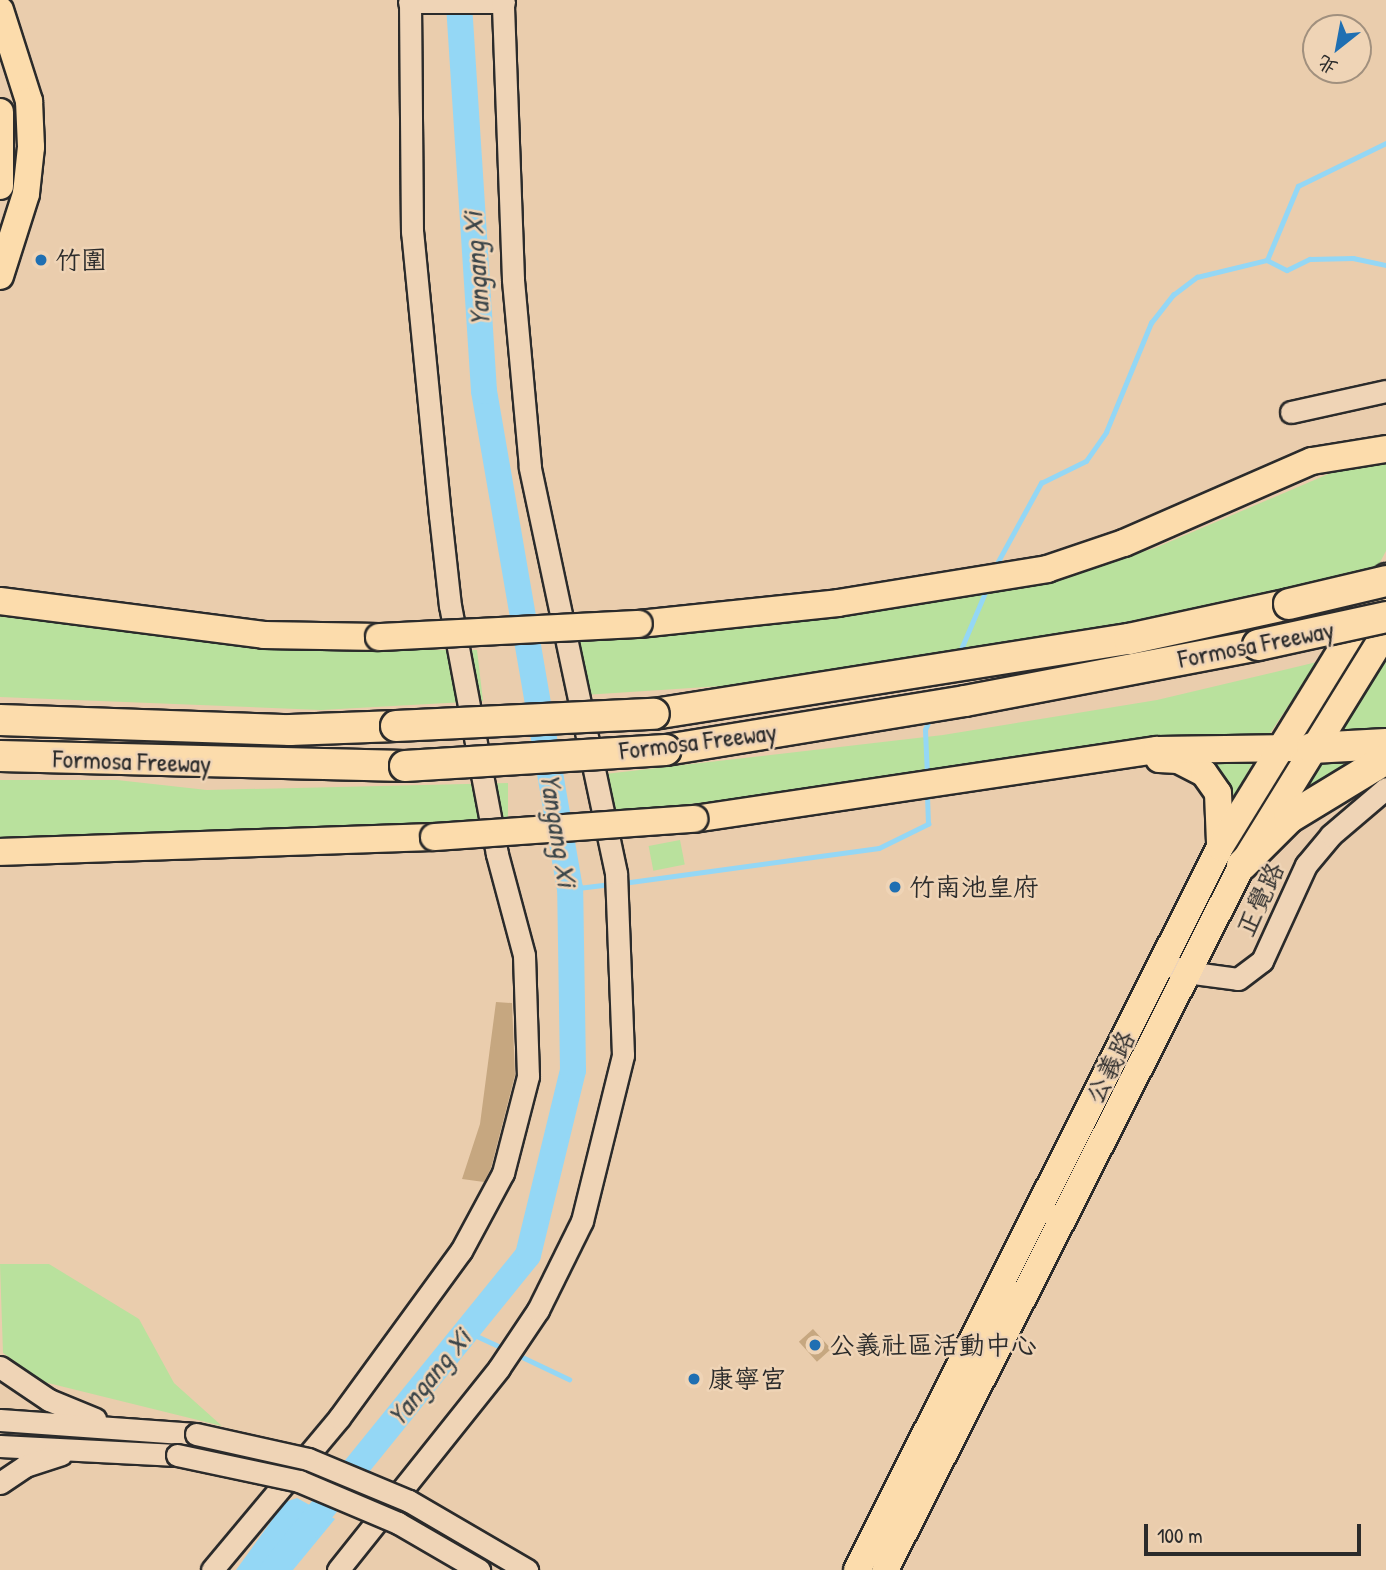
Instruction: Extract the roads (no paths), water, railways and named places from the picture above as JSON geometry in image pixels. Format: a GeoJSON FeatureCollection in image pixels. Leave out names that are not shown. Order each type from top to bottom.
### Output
{"type":"FeatureCollection","features":[{"type":"Feature","properties":{"kind":"highway","name":"Formosa Freeway"},"geometry":{"type":"LineString","coordinates":[[0,720],[290,730],[654,714],[1129,639],[1289,604],[1386,579]]}},
{"type":"Feature","properties":{"kind":"highway","name":"Formosa Freeway"},"geometry":{"type":"LineString","coordinates":[[0,756],[405,766],[666,750],[936,706],[1258,645],[1386,617]]}},
{"type":"Feature","properties":{"kind":"highway"},"geometry":{"type":"LineString","coordinates":[[1312,748],[1386,744]]}},
{"type":"Feature","properties":{"kind":"highway"},"geometry":{"type":"LineString","coordinates":[[1231,856],[1386,759]]}},
{"type":"Feature","properties":{"kind":"main road"},"geometry":{"type":"LineString","coordinates":[[0,10],[29,101],[31,147],[26,194],[0,276]]}},
{"type":"Feature","properties":{"kind":"main road"},"geometry":{"type":"LineString","coordinates":[[0,112],[0,186]]}},
{"type":"Feature","properties":{"kind":"main road"},"geometry":{"type":"LineString","coordinates":[[0,601],[264,635],[379,637],[639,624],[838,603],[1047,569],[1124,543],[1322,460],[1386,438]]}},
{"type":"Feature","properties":{"kind":"main road"},"geometry":{"type":"LineString","coordinates":[[1322,460],[1386,449]]}},
{"type":"Feature","properties":{"kind":"main road","name":"公義路"},"geometry":{"type":"LineString","coordinates":[[857,1570],[1231,856],[1278,748],[1386,579]]}},
{"type":"Feature","properties":{"kind":"main road"},"geometry":{"type":"LineString","coordinates":[[0,591],[93,613]]}},
{"type":"Feature","properties":{"kind":"main road","name":"公義路"},"geometry":{"type":"LineString","coordinates":[[1231,856],[1312,748],[1386,632]]}},
{"type":"Feature","properties":{"kind":"main road"},"geometry":{"type":"LineString","coordinates":[[0,852],[434,837],[694,819],[1157,750],[1312,748]]}},
{"type":"Feature","properties":{"kind":"main road"},"geometry":{"type":"LineString","coordinates":[[1066,762],[1178,760],[1204,773],[1218,793],[1231,856]]}},
{"type":"Feature","properties":{"kind":"main road"},"geometry":{"type":"LineString","coordinates":[[0,860],[36,851]]}},
{"type":"Feature","properties":{"kind":"main road","name":"公義路"},"geometry":{"type":"LineString","coordinates":[[885,1570],[1174,967]]}},
{"type":"Feature","properties":{"kind":"street"},"geometry":{"type":"LineString","coordinates":[[212,1570],[339,1418],[461,1251],[503,1173],[528,1076],[524,955],[498,854],[450,607],[412,232],[409,1],[504,1],[513,279],[530,467],[617,873],[620,899],[623,1055],[615,1102],[567,1258],[499,1368],[338,1570]]}},
{"type":"Feature","properties":{"kind":"street"},"geometry":{"type":"LineString","coordinates":[[1291,412],[1386,391]]}},
{"type":"Feature","properties":{"kind":"street","name":"正覺路"},"geometry":{"type":"LineString","coordinates":[[1174,967],[1238,979],[1262,961],[1307,865],[1331,835],[1386,788]]}},
{"type":"Feature","properties":{"kind":"street"},"geometry":{"type":"LineString","coordinates":[[0,1367],[49,1400],[110,1425]]}},
{"type":"Feature","properties":{"kind":"street"},"geometry":{"type":"LineString","coordinates":[[0,1420],[110,1425],[196,1434],[333,1470],[409,1501],[527,1570]]}},
{"type":"Feature","properties":{"kind":"street"},"geometry":{"type":"LineString","coordinates":[[0,1446],[177,1455],[299,1481],[398,1523],[479,1570]]}},
{"type":"Feature","properties":{"kind":"street"},"geometry":{"type":"LineString","coordinates":[[0,1483],[25,1466],[74,1449]]}},
{"type":"Feature","properties":{"kind":"water"},"geometry":{"type":"Polygon","coordinates":[[[297,1498],[335,1519],[293,1570],[236,1570],[285,1502],[297,1498]]]}},
{"type":"Feature","properties":{"kind":"waterway","name":"Yangang Xi"},"geometry":{"type":"LineString","coordinates":[[273,1570],[528,1255],[573,1070],[570,889],[484,391],[459,0]]}},
{"type":"Feature","properties":{"kind":"waterway"},"geometry":{"type":"LineString","coordinates":[[995,567],[1041,483],[1086,461],[1106,432],[1151,323],[1173,295],[1197,277],[1267,260],[1298,186],[1386,143]]}},
{"type":"Feature","properties":{"kind":"waterway"},"geometry":{"type":"LineString","coordinates":[[1267,260],[1287,270],[1310,259],[1353,258],[1386,265]]}},
{"type":"Feature","properties":{"kind":"waterway"},"geometry":{"type":"LineString","coordinates":[[959,654],[987,588]]}},
{"type":"Feature","properties":{"kind":"waterway"},"geometry":{"type":"LineString","coordinates":[[927,776],[925,730],[931,716]]}},
{"type":"Feature","properties":{"kind":"waterway"},"geometry":{"type":"LineString","coordinates":[[623,883],[879,848],[928,824],[927,792]]}},
{"type":"Feature","properties":{"kind":"waterway"},"geometry":{"type":"LineString","coordinates":[[570,889],[611,884]]}},
{"type":"Feature","properties":{"kind":"waterway"},"geometry":{"type":"LineString","coordinates":[[466,1331],[505,1349]]}},
{"type":"Feature","properties":{"kind":"waterway"},"geometry":{"type":"LineString","coordinates":[[516,1354],[569,1379]]}},
{"type":"Feature","properties":{"kind":"place","name":"竹圍"},"geometry":{"type":"Point","coordinates":[41,260]}},
{"type":"Feature","properties":{"kind":"place","name":"竹南池皇府"},"geometry":{"type":"Point","coordinates":[895,887]}},
{"type":"Feature","properties":{"kind":"place","name":"公義社區活動中心"},"geometry":{"type":"Point","coordinates":[815,1345]}},
{"type":"Feature","properties":{"kind":"place","name":"康寧宮"},"geometry":{"type":"Point","coordinates":[694,1379]}}]}
